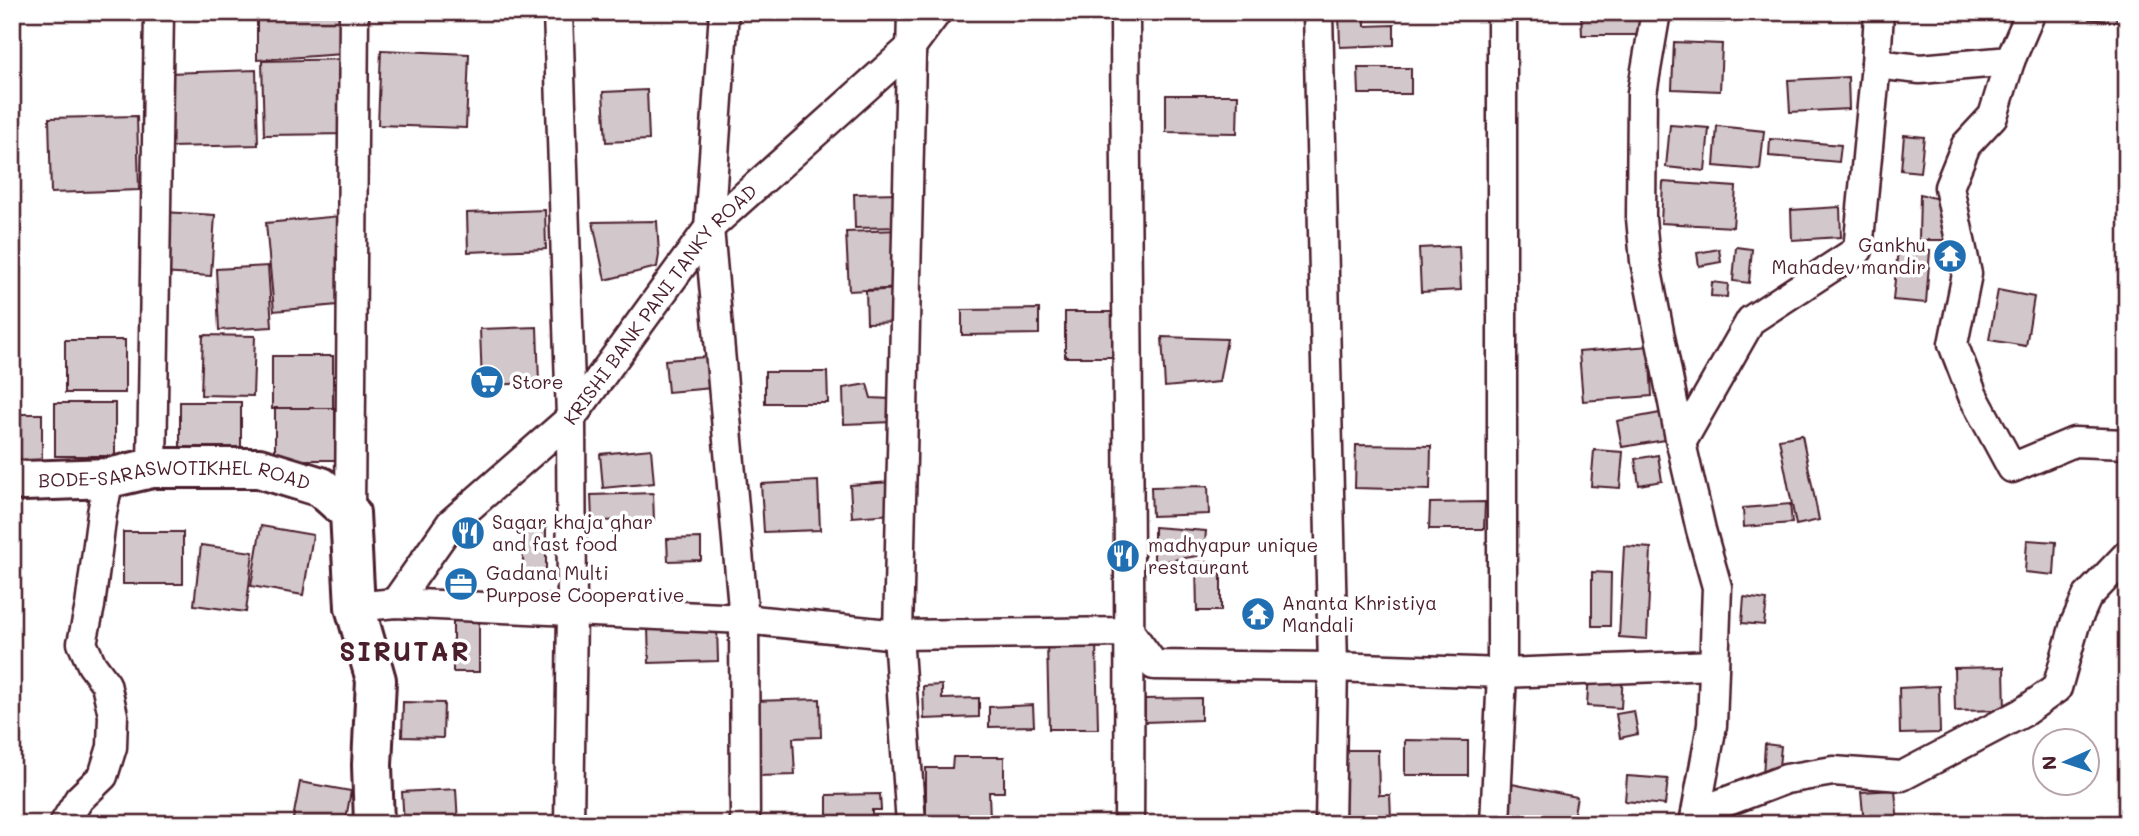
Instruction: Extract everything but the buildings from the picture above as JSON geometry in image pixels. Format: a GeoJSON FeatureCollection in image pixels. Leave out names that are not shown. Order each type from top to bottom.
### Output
{"type":"FeatureCollection","features":[{"type":"Feature","properties":{"kind":"street"},"geometry":{"type":"LineString","coordinates":[[152,468],[159,12]]}},
{"type":"Feature","properties":{"kind":"street"},"geometry":{"type":"LineString","coordinates":[[354,12],[351,513],[355,607],[376,680],[372,765],[374,824]]}},
{"type":"Feature","properties":{"kind":"street"},"geometry":{"type":"LineString","coordinates":[[558,12],[571,418],[569,824]]}},
{"type":"Feature","properties":{"kind":"street"},"geometry":{"type":"LineString","coordinates":[[724,12],[709,228],[744,619],[745,824]]}},
{"type":"Feature","properties":{"kind":"street"},"geometry":{"type":"LineString","coordinates":[[911,824],[898,635],[912,12]]}},
{"type":"Feature","properties":{"kind":"street","name":"KRISHI BANK PANI TANKY ROAD"},"geometry":{"type":"LineString","coordinates":[[395,603],[452,523],[571,418],[709,228],[911,47],[937,12]]}},
{"type":"Feature","properties":{"kind":"street"},"geometry":{"type":"LineString","coordinates":[[1125,12],[1129,824]]}},
{"type":"Feature","properties":{"kind":"street"},"geometry":{"type":"LineString","coordinates":[[1318,12],[1333,667],[1329,824]]}},
{"type":"Feature","properties":{"kind":"street"},"geometry":{"type":"LineString","coordinates":[[1495,824],[1502,673],[1502,12]]}},
{"type":"Feature","properties":{"kind":"street"},"geometry":{"type":"LineString","coordinates":[[1656,12],[1642,93],[1641,218],[1645,261],[1681,443],[1717,587],[1712,725],[1695,819]]}},
{"type":"Feature","properties":{"kind":"street"},"geometry":{"type":"LineString","coordinates":[[1681,443],[1751,320],[1858,250],[1879,12]]}},
{"type":"Feature","properties":{"kind":"street"},"geometry":{"type":"LineString","coordinates":[[2031,12],[2010,61],[1993,116],[1966,145],[1949,187],[1967,274],[1953,344],[1973,396],[2012,468],[2074,442],[2127,444]]}},
{"type":"Feature","properties":{"kind":"street"},"geometry":{"type":"LineString","coordinates":[[1876,64],[1920,69],[2010,61]]}},
{"type":"Feature","properties":{"kind":"street","name":"BODE-SARASWOTIKHEL ROAD"},"geometry":{"type":"LineString","coordinates":[[12,479],[24,481],[109,478],[152,468],[259,468],[321,487],[351,513]]}},
{"type":"Feature","properties":{"kind":"street"},"geometry":{"type":"LineString","coordinates":[[64,824],[79,799],[103,776],[112,747],[113,715],[106,684],[82,643],[109,478]]}},
{"type":"Feature","properties":{"kind":"street"},"geometry":{"type":"LineString","coordinates":[[1695,819],[1786,779],[1833,771],[1902,776],[2022,713],[2057,688],[2075,624],[2087,597],[2127,555]]}},
{"type":"Feature","properties":{"kind":"street"},"geometry":{"type":"LineString","coordinates":[[355,607],[395,603],[744,619],[898,635],[1130,632]]}},
{"type":"Feature","properties":{"kind":"street"},"geometry":{"type":"LineString","coordinates":[[1130,632],[1154,665],[1333,667],[1502,673],[1714,665]]}},
{"type":"Feature","properties":{"kind":"place","name":"Gankhu Mahadev mandir"},"geometry":{"type":"Point","coordinates":[1950,256]}},
{"type":"Feature","properties":{"kind":"place","name":"Store"},"geometry":{"type":"Point","coordinates":[487,382]}},
{"type":"Feature","properties":{"kind":"place","name":"Sagar khaja ghar and fast food"},"geometry":{"type":"Point","coordinates":[468,533]}},
{"type":"Feature","properties":{"kind":"place","name":"madhyapur unique restaurant"},"geometry":{"type":"Point","coordinates":[1123,556]}},
{"type":"Feature","properties":{"kind":"place","name":"Gadana Multi Purpose Cooperative"},"geometry":{"type":"Point","coordinates":[461,584]}},
{"type":"Feature","properties":{"kind":"place","name":"Ananta Khristiya Mandali"},"geometry":{"type":"Point","coordinates":[1258,614]}},
{"type":"Feature","properties":{"kind":"district","name":"SIRUTAR"},"geometry":{"type":"Point","coordinates":[405,652]}}]}
